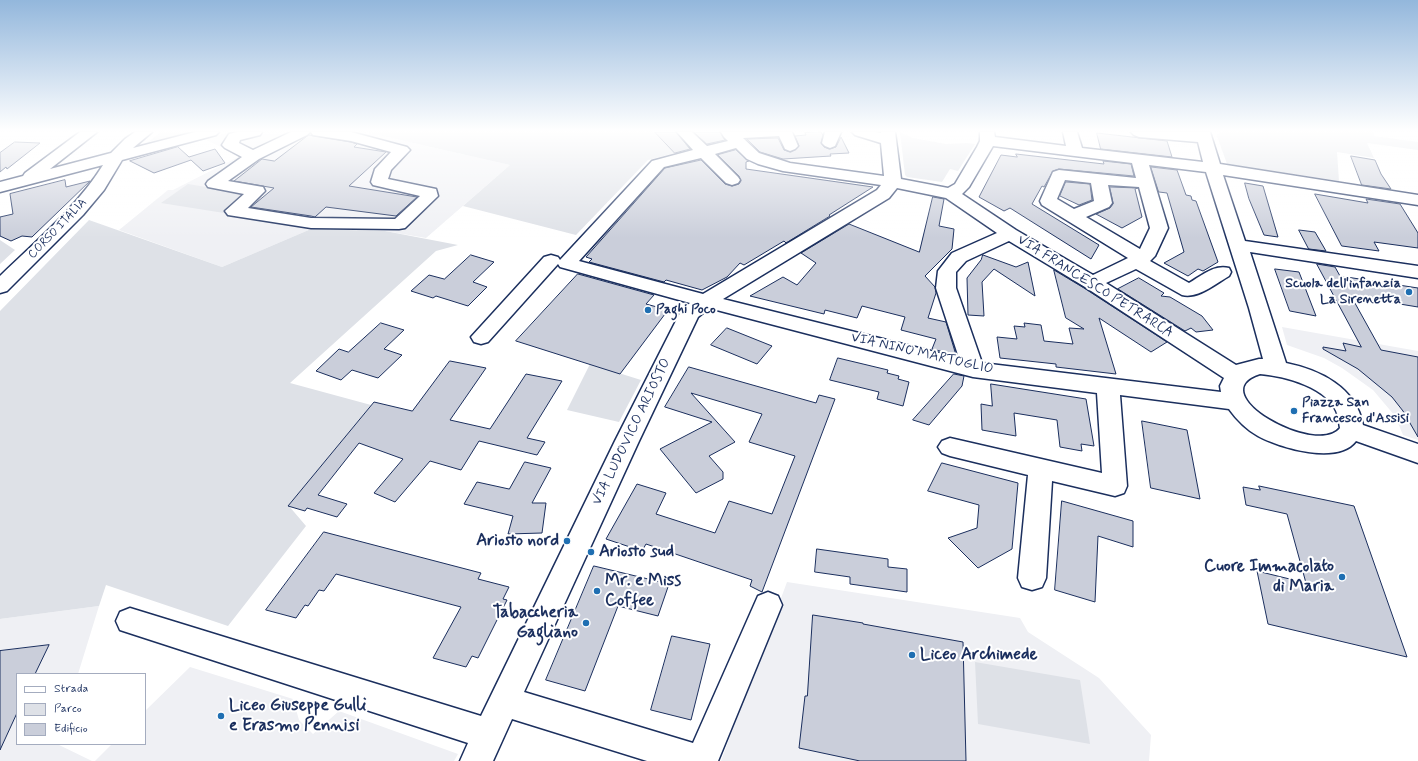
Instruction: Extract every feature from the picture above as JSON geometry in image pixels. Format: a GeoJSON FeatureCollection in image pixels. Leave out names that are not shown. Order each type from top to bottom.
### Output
{"type":"FeatureCollection","features":[{"type":"Feature","properties":{"kind":"street"},"geometry":{"type":"LineString","coordinates":[[22,183],[42,168]]}},
{"type":"Feature","properties":{"kind":"street"},"geometry":{"type":"LineString","coordinates":[[0,187],[22,183],[80,168]]}},
{"type":"Feature","properties":{"kind":"street","name":"CORSO ITALIA"},"geometry":{"type":"LineString","coordinates":[[0,287],[77,211],[98,186],[109,168]]}},
{"type":"Feature","properties":{"kind":"street"},"geometry":{"type":"LineString","coordinates":[[237,168],[214,184],[257,191],[234,211],[311,223],[399,224],[430,196],[430,193],[379,182],[382,170],[384,168]]}},
{"type":"Feature","properties":{"kind":"street"},"geometry":{"type":"LineString","coordinates":[[481,337],[654,168]]}},
{"type":"Feature","properties":{"kind":"street"},"geometry":{"type":"LineString","coordinates":[[720,168],[732,180]]}},
{"type":"Feature","properties":{"kind":"street"},"geometry":{"type":"LineString","coordinates":[[787,168],[953,195],[961,187],[973,168]]}},
{"type":"Feature","properties":{"kind":"street"},"geometry":{"type":"LineString","coordinates":[[882,168],[884,184]]}},
{"type":"Feature","properties":{"kind":"street"},"geometry":{"type":"LineString","coordinates":[[1098,280],[1142,256],[1159,228],[1141,168]]}},
{"type":"Feature","properties":{"kind":"street"},"geometry":{"type":"LineString","coordinates":[[1208,168],[1418,200]]}},
{"type":"Feature","properties":{"kind":"street"},"geometry":{"type":"LineString","coordinates":[[1212,168],[1269,341],[1276,367]]}},
{"type":"Feature","properties":{"kind":"street"},"geometry":{"type":"LineString","coordinates":[[1135,183],[1059,175],[1048,201],[1077,215],[1142,256],[1189,291],[1222,272]]}},
{"type":"Feature","properties":{"kind":"street"},"geometry":{"type":"LineString","coordinates":[[1077,215],[1103,203],[1099,179]]}},
{"type":"Feature","properties":{"kind":"street","name":"VIA LUDOVICO ARIOSTO"},"geometry":{"type":"LineString","coordinates":[[476,761],[627,441],[690,313],[706,301],[883,194],[884,184]]}},
{"type":"Feature","properties":{"kind":"street","name":"VIA FRANCESCO PETRARCA"},"geometry":{"type":"LineString","coordinates":[[953,195],[1002,228],[1098,280],[1196,350],[1235,375]]}},
{"type":"Feature","properties":{"kind":"street"},"geometry":{"type":"LineString","coordinates":[[973,369],[946,288],[947,271],[959,257],[1002,228]]}},
{"type":"Feature","properties":{"kind":"street"},"geometry":{"type":"LineString","coordinates":[[1237,245],[1418,272]]}},
{"type":"Feature","properties":{"kind":"street","name":"VIA NINO MARTOGLIO"},"geometry":{"type":"LineString","coordinates":[[559,262],[973,369],[1235,402]]}},
{"type":"Feature","properties":{"kind":"street"},"geometry":{"type":"LineString","coordinates":[[1276,367],[1293,371],[1310,378],[1325,386],[1338,397],[1347,408],[1352,419],[1352,430],[1344,439],[1329,444],[1309,444],[1286,439],[1265,429],[1247,416],[1235,402],[1231,392],[1231,383],[1235,375],[1245,369],[1276,367]]}},
{"type":"Feature","properties":{"kind":"street"},"geometry":{"type":"LineString","coordinates":[[950,447],[1115,486],[1108,387]]}},
{"type":"Feature","properties":{"kind":"street"},"geometry":{"type":"LineString","coordinates":[[1352,430],[1411,451]]}},
{"type":"Feature","properties":{"kind":"street"},"geometry":{"type":"LineString","coordinates":[[1032,578],[1041,468]]}},
{"type":"Feature","properties":{"kind":"street"},"geometry":{"type":"LineString","coordinates":[[504,702],[701,761],[768,605]]}},
{"type":"Feature","properties":{"kind":"street"},"geometry":{"type":"LineString","coordinates":[[130,621],[489,734]]}},
{"type":"Feature","properties":{"kind":"shaded area"},"geometry":{"type":"Polygon","coordinates":[[[217,168],[507,168],[426,238],[385,231],[311,229],[222,267],[119,230],[168,190],[173,190],[217,168]]]}},
{"type":"Feature","properties":{"kind":"shaded area"},"geometry":{"type":"Polygon","coordinates":[[[1282,327],[1418,351],[1418,440],[1403,435],[1395,416],[1373,390],[1342,368],[1324,358],[1287,345],[1282,327]]]}},
{"type":"Feature","properties":{"kind":"shaded area","name":"Liceo Archimede"},"geometry":{"type":"Polygon","coordinates":[[[787,582],[1020,618],[1028,632],[1099,678],[1151,735],[1149,761],[721,761],[787,582]]]}},
{"type":"Feature","properties":{"kind":"shaded area"},"geometry":{"type":"Polygon","coordinates":[[[99,606],[78,673],[16,673],[16,745],[59,745],[92,761],[0,761],[0,619],[99,606]]]}},
{"type":"Feature","properties":{"kind":"shaded area","name":"Liceo Giuseppe Gulli e Erasmo Pennisi"},"geometry":{"type":"Polygon","coordinates":[[[190,667],[293,699],[299,720],[313,734],[339,711],[458,754],[454,761],[95,761],[111,745],[146,745],[146,710],[190,667]]]}},
{"type":"Feature","properties":{"kind":"green space"},"geometry":{"type":"Polygon","coordinates":[[[507,168],[641,168],[576,235],[463,206],[507,168]]]}},
{"type":"Feature","properties":{"kind":"green space"},"geometry":{"type":"Polygon","coordinates":[[[904,168],[960,168],[958,171],[950,169],[942,182],[907,177],[905,175],[904,168]]]}},
{"type":"Feature","properties":{"kind":"green space"},"geometry":{"type":"Polygon","coordinates":[[[1250,168],[1338,168],[1339,181],[1250,168]]]}},
{"type":"Feature","properties":{"kind":"green space"},"geometry":{"type":"Polygon","coordinates":[[[188,184],[249,194],[224,213],[161,203],[188,184]]]}},
{"type":"Feature","properties":{"kind":"green space"},"geometry":{"type":"Polygon","coordinates":[[[89,220],[222,267],[311,229],[385,231],[458,245],[436,251],[290,383],[371,405],[289,506],[306,526],[228,626],[106,585],[99,606],[0,619],[0,311],[89,220]]]}},
{"type":"Feature","properties":{"kind":"green space"},"geometry":{"type":"Polygon","coordinates":[[[0,240],[15,250],[0,264],[0,240]]]}},
{"type":"Feature","properties":{"kind":"green space"},"geometry":{"type":"Polygon","coordinates":[[[590,364],[641,380],[619,422],[567,410],[590,364]]]}},
{"type":"Feature","properties":{"kind":"green space"},"geometry":{"type":"Polygon","coordinates":[[[975,662],[1080,680],[1090,744],[978,724],[975,662]]]}},
{"type":"Feature","properties":{"kind":"building"},"geometry":{"type":"Polygon","coordinates":[[[0,168],[5,168],[0,172],[0,168]]]}},
{"type":"Feature","properties":{"kind":"building"},"geometry":{"type":"Polygon","coordinates":[[[143,168],[170,168],[154,173],[143,168]]]}},
{"type":"Feature","properties":{"kind":"building"},"geometry":{"type":"Polygon","coordinates":[[[199,168],[213,168],[203,171],[199,168]]]}},
{"type":"Feature","properties":{"kind":"building"},"geometry":{"type":"Polygon","coordinates":[[[251,168],[369,168],[349,186],[417,197],[396,216],[326,207],[315,217],[251,207],[274,188],[234,181],[251,168]]]}},
{"type":"Feature","properties":{"kind":"building"},"geometry":{"type":"Polygon","coordinates":[[[665,168],[709,168],[725,184],[732,186],[739,184],[741,181],[739,176],[731,168],[746,168],[746,169],[873,187],[786,243],[784,241],[744,265],[740,263],[727,277],[702,290],[666,280],[664,282],[589,262],[592,259],[586,257],[665,168]]]}},
{"type":"Feature","properties":{"kind":"building"},"geometry":{"type":"Polygon","coordinates":[[[994,168],[1132,168],[1134,176],[1059,169],[1053,171],[1044,187],[1042,186],[1032,204],[1099,245],[1091,259],[1010,208],[1004,211],[979,197],[994,168]]]}},
{"type":"Feature","properties":{"kind":"building"},"geometry":{"type":"Polygon","coordinates":[[[1151,168],[1177,170],[1186,195],[1191,196],[1192,200],[1196,201],[1218,262],[1203,271],[1198,269],[1188,276],[1164,263],[1184,252],[1167,193],[1159,192],[1151,168]]]}},
{"type":"Feature","properties":{"kind":"building"},"geometry":{"type":"Polygon","coordinates":[[[1355,168],[1378,168],[1391,189],[1362,185],[1355,168]]]}},
{"type":"Feature","properties":{"kind":"building"},"geometry":{"type":"Polygon","coordinates":[[[65,180],[66,187],[90,181],[32,237],[22,236],[11,241],[0,236],[0,217],[13,214],[10,194],[65,180]]]}},
{"type":"Feature","properties":{"kind":"building"},"geometry":{"type":"Polygon","coordinates":[[[1066,182],[1090,184],[1092,200],[1079,205],[1060,196],[1066,182]]]}},
{"type":"Feature","properties":{"kind":"building"},"geometry":{"type":"Polygon","coordinates":[[[1245,183],[1263,186],[1278,237],[1264,235],[1249,199],[1245,183]]]}},
{"type":"Feature","properties":{"kind":"building"},"geometry":{"type":"Polygon","coordinates":[[[1110,187],[1138,188],[1135,189],[1142,217],[1122,228],[1096,214],[1110,208],[1113,204],[1110,187]]]}},
{"type":"Feature","properties":{"kind":"building"},"geometry":{"type":"Polygon","coordinates":[[[1315,194],[1368,203],[1366,199],[1400,204],[1418,233],[1418,248],[1374,242],[1379,251],[1342,246],[1315,194]]]}},
{"type":"Feature","properties":{"kind":"building"},"geometry":{"type":"Polygon","coordinates":[[[933,197],[944,199],[939,226],[954,229],[952,249],[925,276],[935,287],[936,293],[928,318],[946,322],[956,355],[932,349],[936,339],[901,330],[905,317],[862,306],[857,318],[825,310],[824,314],[750,296],[783,277],[797,285],[816,263],[801,253],[849,224],[919,252],[933,197]]]}},
{"type":"Feature","properties":{"kind":"building"},"geometry":{"type":"Polygon","coordinates":[[[1299,230],[1315,232],[1326,251],[1309,249],[1299,230]]]}},
{"type":"Feature","properties":{"kind":"building"},"geometry":{"type":"Polygon","coordinates":[[[471,255],[494,262],[473,282],[487,287],[468,306],[436,296],[433,298],[411,291],[429,275],[444,279],[471,255]]]}},
{"type":"Feature","properties":{"kind":"building"},"geometry":{"type":"Polygon","coordinates":[[[983,255],[1016,267],[1028,262],[1035,296],[994,269],[982,282],[984,316],[968,315],[967,278],[981,260],[983,255]]]}},
{"type":"Feature","properties":{"kind":"building"},"geometry":{"type":"Polygon","coordinates":[[[1317,264],[1335,267],[1340,276],[1418,288],[1418,307],[1351,296],[1381,350],[1418,357],[1418,437],[1403,411],[1392,397],[1358,369],[1323,349],[1323,347],[1346,351],[1343,343],[1361,347],[1317,264]]]}},
{"type":"Feature","properties":{"kind":"building"},"geometry":{"type":"Polygon","coordinates":[[[1275,269],[1299,272],[1316,316],[1290,311],[1275,269]]]}},
{"type":"Feature","properties":{"kind":"building"},"geometry":{"type":"Polygon","coordinates":[[[1054,270],[1167,342],[1151,352],[1099,318],[1116,374],[1056,367],[1056,364],[1000,358],[997,337],[1017,339],[1014,326],[1025,327],[1024,323],[1041,325],[1044,341],[1073,344],[1069,328],[1084,329],[1066,318],[1054,270]]]}},
{"type":"Feature","properties":{"kind":"building"},"geometry":{"type":"Polygon","coordinates":[[[578,274],[654,295],[646,304],[668,310],[620,374],[516,341],[578,274]]]}},
{"type":"Feature","properties":{"kind":"building"},"geometry":{"type":"Polygon","coordinates":[[[1139,278],[1164,293],[1161,296],[1170,297],[1202,316],[1213,330],[1196,332],[1191,328],[1185,331],[1118,289],[1139,278]]]}},
{"type":"Feature","properties":{"kind":"building"},"geometry":{"type":"Polygon","coordinates":[[[381,323],[404,330],[384,349],[402,355],[378,378],[352,370],[341,380],[316,371],[339,349],[348,352],[381,323]]]}},
{"type":"Feature","properties":{"kind":"building"},"geometry":{"type":"Polygon","coordinates":[[[727,328],[772,346],[757,364],[711,345],[727,328]]]}},
{"type":"Feature","properties":{"kind":"building"},"geometry":{"type":"Polygon","coordinates":[[[838,358],[888,370],[887,373],[899,376],[898,379],[909,382],[903,406],[877,399],[879,392],[830,380],[838,358]]]}},
{"type":"Feature","properties":{"kind":"building"},"geometry":{"type":"Polygon","coordinates":[[[450,361],[486,368],[450,420],[490,429],[526,374],[562,381],[527,438],[545,442],[537,455],[479,441],[461,470],[430,461],[395,502],[374,493],[403,459],[359,443],[318,495],[347,504],[337,517],[307,508],[305,511],[288,506],[374,402],[412,411],[450,361]]]}},
{"type":"Feature","properties":{"kind":"building"},"geometry":{"type":"Polygon","coordinates":[[[689,367],[816,403],[819,395],[835,399],[762,592],[750,586],[752,580],[646,544],[642,551],[606,539],[637,484],[666,493],[656,514],[715,533],[729,501],[772,514],[795,456],[749,442],[762,414],[691,393],[735,442],[709,456],[723,472],[723,479],[696,493],[660,449],[712,422],[665,407],[689,367]]]}},
{"type":"Feature","properties":{"kind":"building"},"geometry":{"type":"Polygon","coordinates":[[[954,374],[964,376],[962,386],[929,425],[913,420],[954,374]]]}},
{"type":"Feature","properties":{"kind":"building"},"geometry":{"type":"Polygon","coordinates":[[[991,384],[1086,399],[1094,446],[1081,444],[1082,451],[1060,447],[1057,420],[1014,413],[1016,436],[982,430],[981,404],[992,406],[991,384]]]}},
{"type":"Feature","properties":{"kind":"building"},"geometry":{"type":"Polygon","coordinates":[[[1142,421],[1187,430],[1200,499],[1151,488],[1142,421]]]}},
{"type":"Feature","properties":{"kind":"building"},"geometry":{"type":"Polygon","coordinates":[[[525,462],[551,468],[532,503],[546,503],[542,533],[508,534],[513,516],[464,504],[477,482],[509,489],[525,462]]]}},
{"type":"Feature","properties":{"kind":"building"},"geometry":{"type":"Polygon","coordinates":[[[942,463],[1018,483],[1012,549],[978,568],[948,538],[977,528],[979,505],[928,491],[942,463]]]}},
{"type":"Feature","properties":{"kind":"building","name":"Cuore Immacolato di Maria"},"geometry":{"type":"Polygon","coordinates":[[[1259,486],[1354,506],[1407,657],[1268,624],[1257,571],[1306,583],[1287,514],[1246,505],[1243,487],[1260,490],[1259,486]]]}},
{"type":"Feature","properties":{"kind":"building"},"geometry":{"type":"Polygon","coordinates":[[[1062,501],[1133,521],[1133,547],[1098,536],[1095,602],[1055,590],[1062,501]]]}},
{"type":"Feature","properties":{"kind":"building"},"geometry":{"type":"Polygon","coordinates":[[[324,532],[481,573],[478,579],[509,587],[503,599],[507,600],[478,658],[472,656],[466,667],[433,658],[461,607],[336,574],[324,591],[319,590],[308,606],[305,605],[296,618],[266,610],[324,532]]]}},
{"type":"Feature","properties":{"kind":"building"},"geometry":{"type":"Polygon","coordinates":[[[817,549],[888,559],[888,567],[907,569],[907,592],[850,584],[850,577],[815,572],[817,549]]]}},
{"type":"Feature","properties":{"kind":"building"},"geometry":{"type":"Polygon","coordinates":[[[594,566],[669,584],[658,616],[618,606],[585,691],[546,680],[594,566]]]}},
{"type":"Feature","properties":{"kind":"building"},"geometry":{"type":"Polygon","coordinates":[[[813,615],[963,642],[966,761],[860,761],[799,748],[805,696],[807,696],[813,615]]]}},
{"type":"Feature","properties":{"kind":"building"},"geometry":{"type":"Polygon","coordinates":[[[672,636],[710,644],[691,720],[651,710],[672,636]]]}},
{"type":"Feature","properties":{"kind":"building"},"geometry":{"type":"Polygon","coordinates":[[[49,645],[35,673],[16,673],[16,715],[0,750],[0,651],[49,645]]]}},
{"type":"Feature","properties":{"kind":"place","name":"Scuola dell'infanzia La Sirenetta"},"geometry":{"type":"Point","coordinates":[1409,292]}},
{"type":"Feature","properties":{"kind":"place","name":"Paghi Poco"},"geometry":{"type":"Point","coordinates":[648,310]}},
{"type":"Feature","properties":{"kind":"place","name":"Piazza San Francesco d'Assisi"},"geometry":{"type":"Point","coordinates":[1294,411]}},
{"type":"Feature","properties":{"kind":"place","name":"Ariosto nord"},"geometry":{"type":"Point","coordinates":[567,541]}},
{"type":"Feature","properties":{"kind":"place","name":"Ariosto sud"},"geometry":{"type":"Point","coordinates":[591,552]}},
{"type":"Feature","properties":{"kind":"place","name":"Cuore Immacolato di Maria"},"geometry":{"type":"Point","coordinates":[1342,577]}},
{"type":"Feature","properties":{"kind":"place","name":"Mr. e Miss Coffee"},"geometry":{"type":"Point","coordinates":[597,591]}},
{"type":"Feature","properties":{"kind":"place","name":"Tabaccheria Gagliano"},"geometry":{"type":"Point","coordinates":[586,623]}},
{"type":"Feature","properties":{"kind":"place","name":"Liceo Archimede"},"geometry":{"type":"Point","coordinates":[912,655]}},
{"type":"Feature","properties":{"kind":"place","name":"Liceo Giuseppe Gulli e Erasmo Pennisi"},"geometry":{"type":"Point","coordinates":[221,716]}}]}
